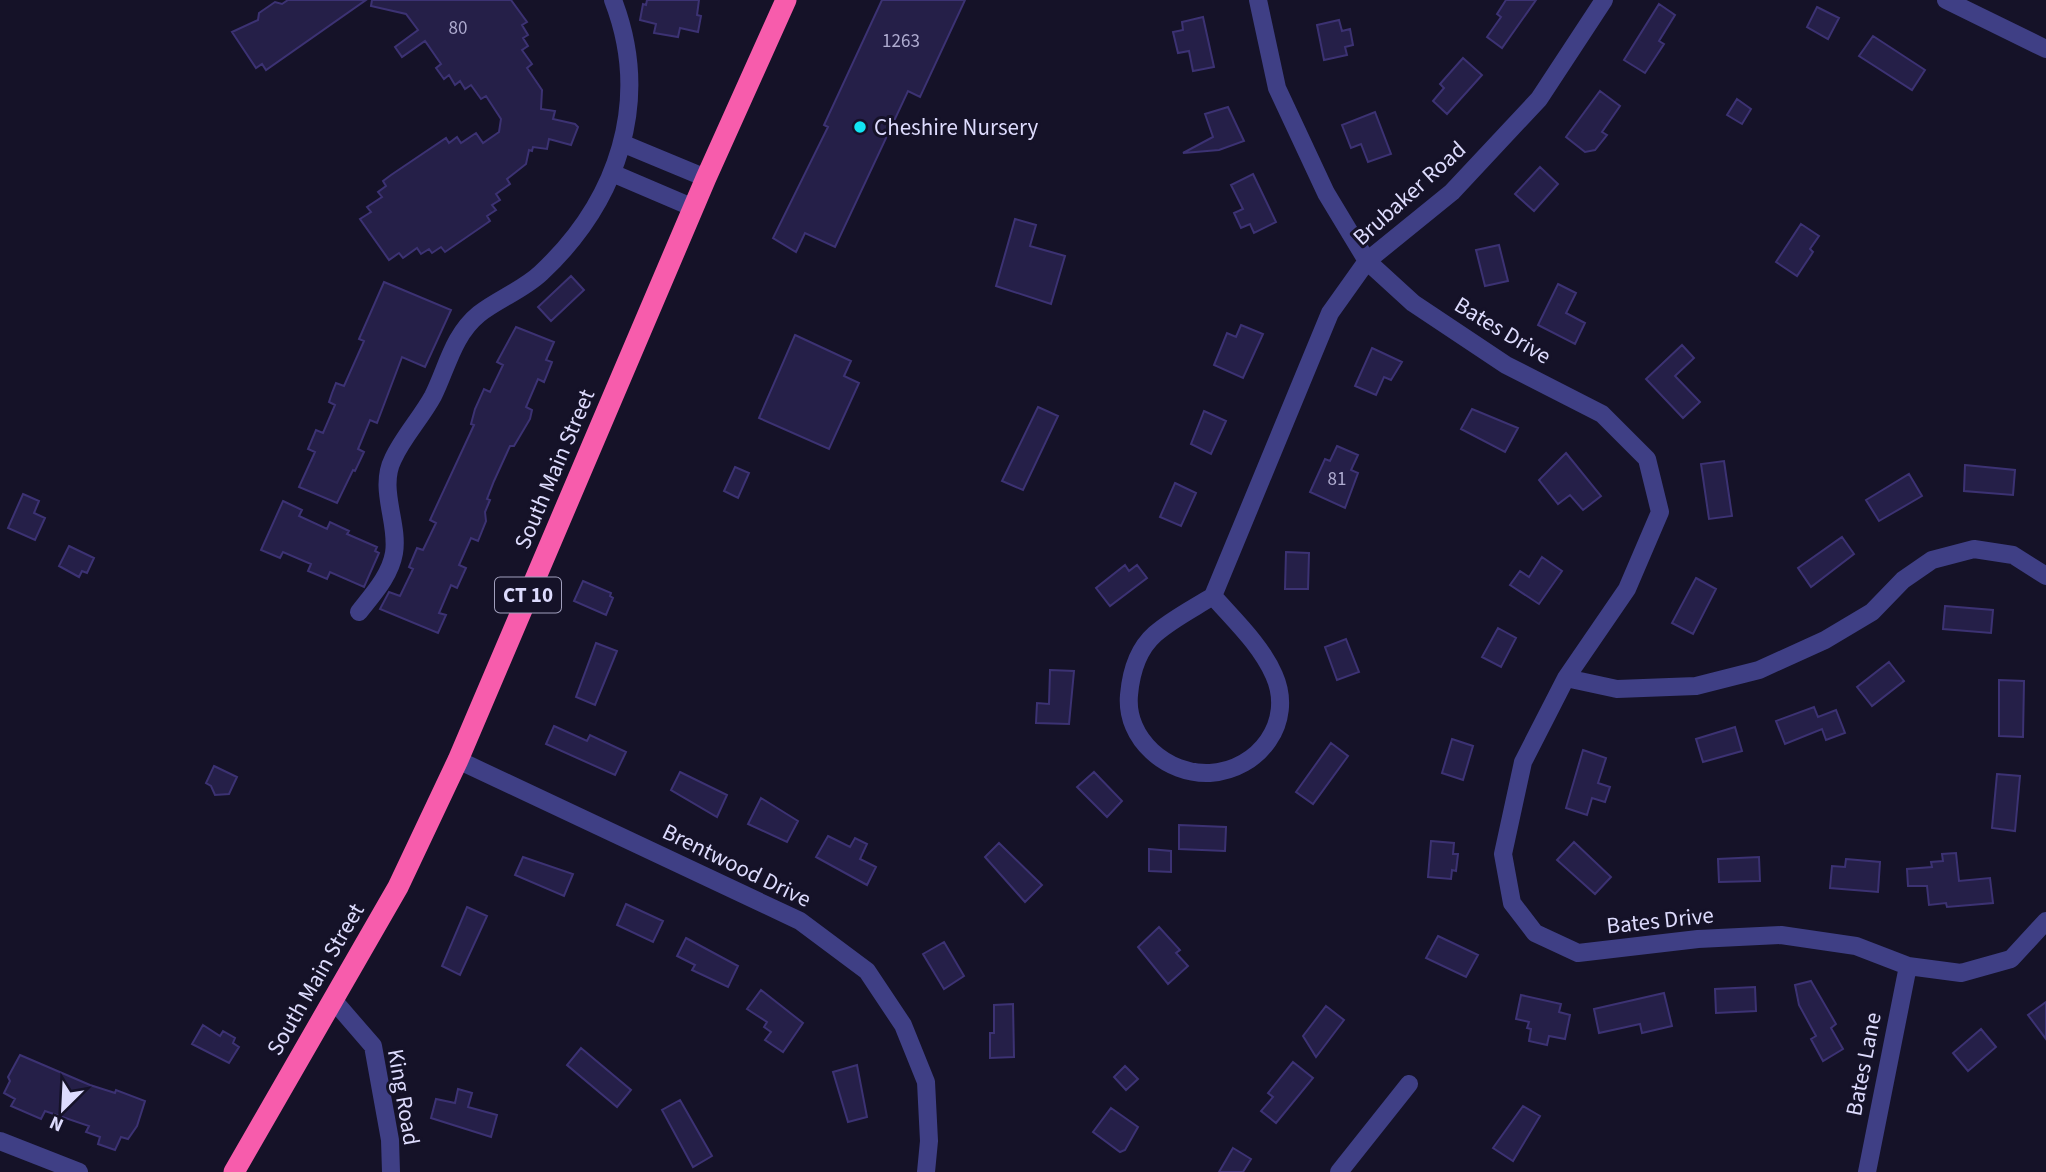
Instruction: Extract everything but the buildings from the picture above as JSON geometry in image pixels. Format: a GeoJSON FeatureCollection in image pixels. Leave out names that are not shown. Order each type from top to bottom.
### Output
{"type":"FeatureCollection","features":[{"type":"Feature","properties":{"kind":"highway","name":"South Main Street"},"geometry":{"type":"LineString","coordinates":[[234,1172],[398,887],[458,760],[706,178],[786,0]]}},
{"type":"Feature","properties":{"kind":"street"},"geometry":{"type":"LineString","coordinates":[[359,611],[384,580],[394,552],[387,494],[391,461],[433,396],[450,351],[479,315],[539,275],[574,238],[612,173],[624,144],[632,88],[620,19],[613,0]]}},
{"type":"Feature","properties":{"kind":"street","name":"Bates Drive"},"geometry":{"type":"LineString","coordinates":[[1258,0],[1277,88],[1326,193],[1367,261],[1413,303],[1506,365],[1602,414],[1647,459],[1660,512],[1627,589],[1566,678],[1523,762],[1503,854],[1512,903],[1535,933],[1578,953],[1698,939],[1781,935],[1856,946],[1908,966],[1961,973],[2011,959],[2046,921]]}},
{"type":"Feature","properties":{"kind":"street","name":"Brubaker Road"},"geometry":{"type":"LineString","coordinates":[[1213,596],[1330,313],[1367,261],[1452,192],[1539,99],[1604,0]]}},
{"type":"Feature","properties":{"kind":"street"},"geometry":{"type":"LineString","coordinates":[[1946,0],[2046,49]]}},
{"type":"Feature","properties":{"kind":"street"},"geometry":{"type":"LineString","coordinates":[[624,144],[706,178]]}},
{"type":"Feature","properties":{"kind":"street"},"geometry":{"type":"LineString","coordinates":[[612,173],[694,208]]}},
{"type":"Feature","properties":{"kind":"street"},"geometry":{"type":"LineString","coordinates":[[1566,678],[1617,689],[1630,689],[1696,685],[1759,670],[1825,640],[1872,612],[1903,580],[1932,560],[1974,549],[2013,555],[2046,576]]}},
{"type":"Feature","properties":{"kind":"street"},"geometry":{"type":"LineString","coordinates":[[1213,596],[1251,639],[1275,677],[1281,717],[1269,743],[1242,763],[1210,773],[1172,766],[1144,746],[1128,710],[1131,668],[1154,635],[1213,596]]}},
{"type":"Feature","properties":{"kind":"street","name":"Brentwood Drive"},"geometry":{"type":"LineString","coordinates":[[458,760],[800,921],[867,971],[903,1025],[926,1082],[929,1141],[926,1172]]}},
{"type":"Feature","properties":{"kind":"street","name":"Bates Lane"},"geometry":{"type":"LineString","coordinates":[[1867,1172],[1908,966]]}},
{"type":"Feature","properties":{"kind":"street","name":"King Road"},"geometry":{"type":"LineString","coordinates":[[334,1001],[373,1046],[390,1140],[391,1172]]}},
{"type":"Feature","properties":{"kind":"street"},"geometry":{"type":"LineString","coordinates":[[1339,1172],[1409,1084]]}},
{"type":"Feature","properties":{"kind":"street"},"geometry":{"type":"LineString","coordinates":[[0,1141],[79,1172]]}},
{"type":"Feature","properties":{"kind":"place","name":"Cheshire Nursery"},"geometry":{"type":"Point","coordinates":[860,127]}}]}
